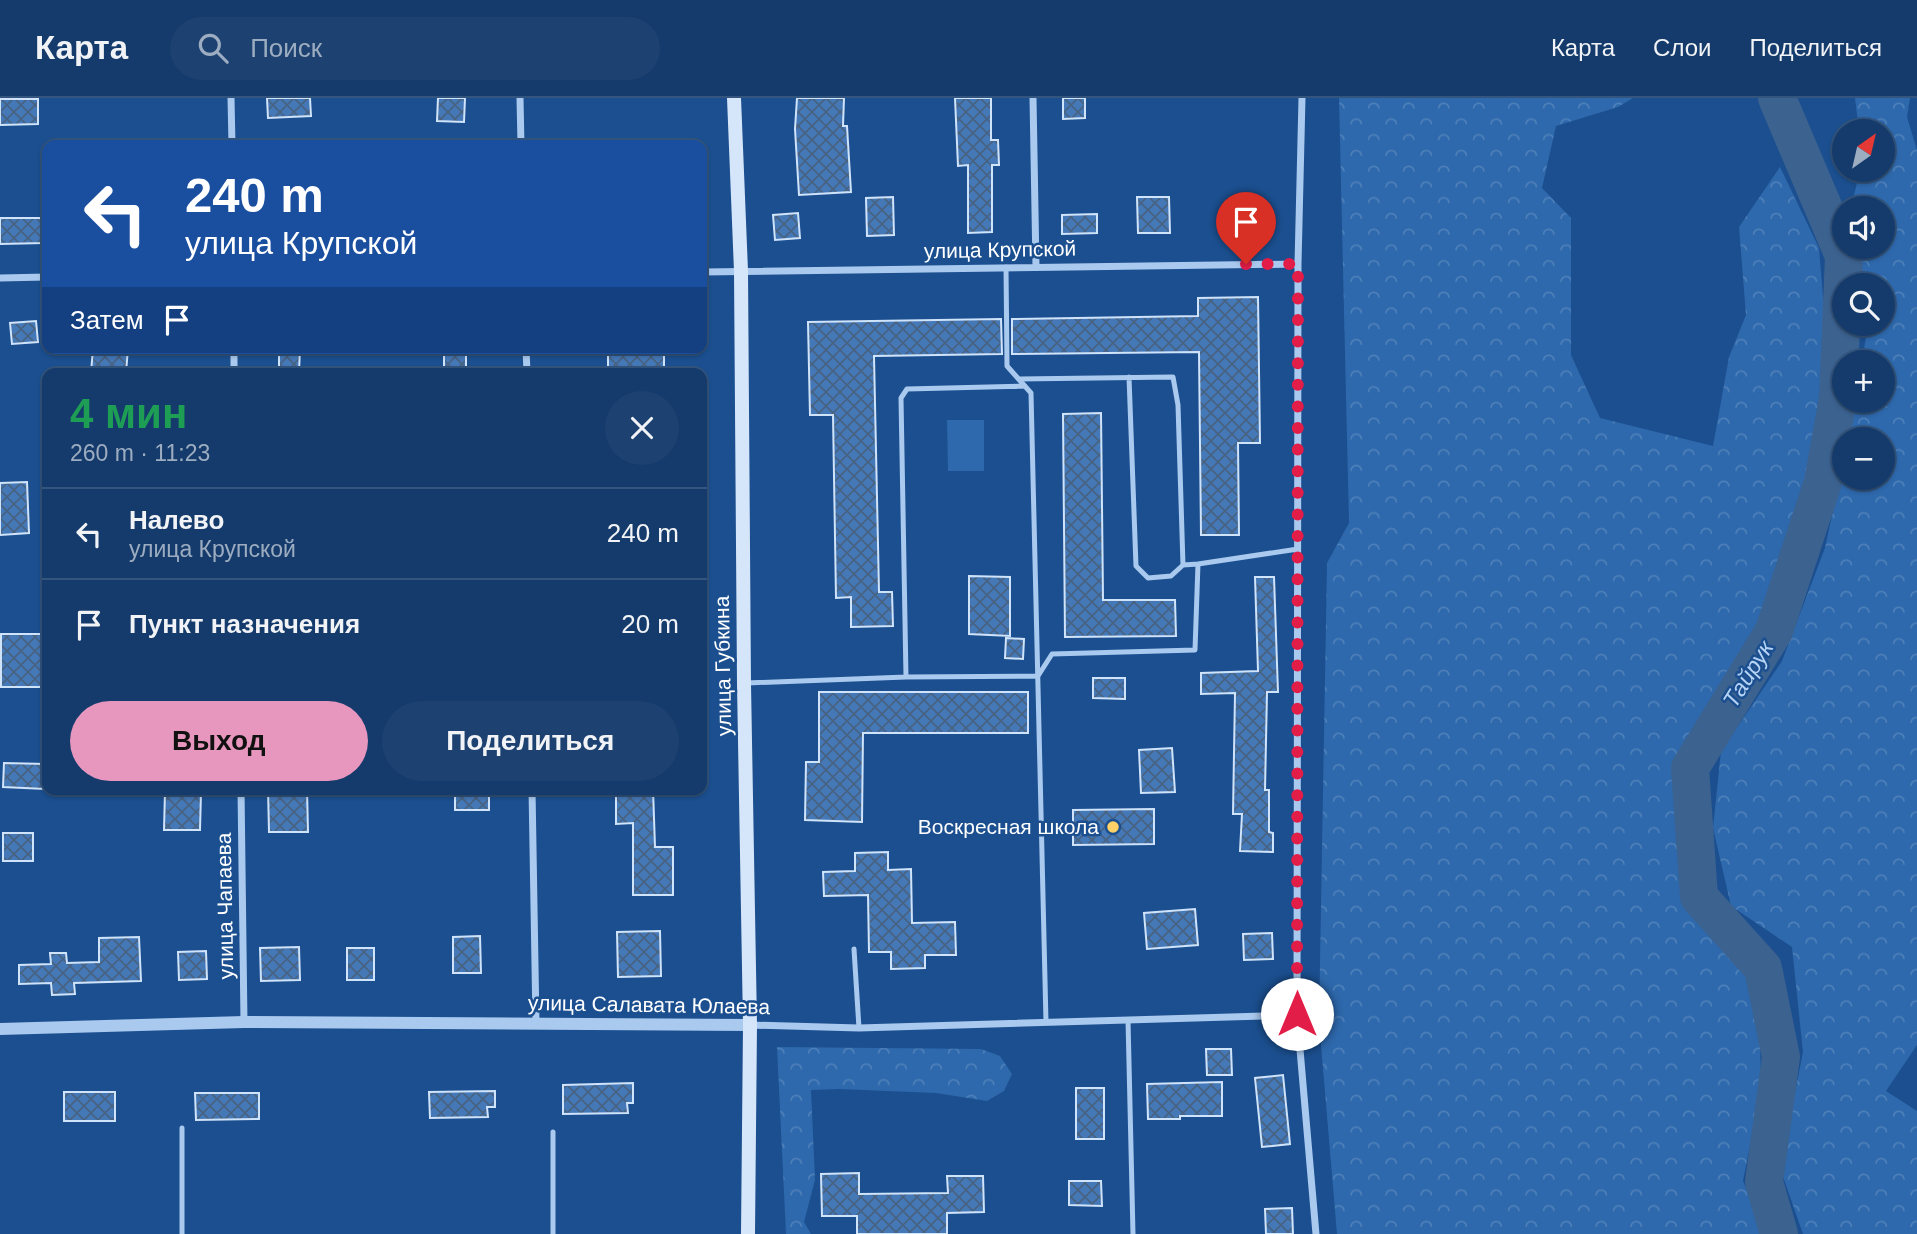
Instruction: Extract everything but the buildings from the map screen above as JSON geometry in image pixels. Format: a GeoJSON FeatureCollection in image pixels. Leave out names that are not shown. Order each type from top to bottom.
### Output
{"type":"FeatureCollection","features":[{"type":"Feature","properties":{"kind":"main road","name":"улица Губкина"},"geometry":{"type":"LineString","coordinates":[[734,98],[741,271],[750,1026],[748,1234]]}},
{"type":"Feature","properties":{"kind":"street"},"geometry":{"type":"LineString","coordinates":[[231,98],[232,140]]}},
{"type":"Feature","properties":{"kind":"street"},"geometry":{"type":"LineString","coordinates":[[520,98],[521,140]]}},
{"type":"Feature","properties":{"kind":"street"},"geometry":{"type":"LineString","coordinates":[[1032,98],[1036,267]]}},
{"type":"Feature","properties":{"kind":"street"},"geometry":{"type":"LineString","coordinates":[[1303,98],[1298,264],[1297,1014],[1316,1234]]}},
{"type":"Feature","properties":{"kind":"street","name":"улица Крупской"},"geometry":{"type":"LineString","coordinates":[[707,272],[1298,264]]}},
{"type":"Feature","properties":{"kind":"street"},"geometry":{"type":"LineString","coordinates":[[0,278],[42,277]]}},
{"type":"Feature","properties":{"kind":"street","name":"улица Чапаева"},"geometry":{"type":"LineString","coordinates":[[241,795],[244,1022]]}},
{"type":"Feature","properties":{"kind":"street"},"geometry":{"type":"LineString","coordinates":[[533,795],[536,1023]]}},
{"type":"Feature","properties":{"kind":"street","name":"улица Салавата Юлаева"},"geometry":{"type":"LineString","coordinates":[[0,1029],[244,1022],[859,1028],[1297,1014]]}},
{"type":"Feature","properties":{"kind":"lane"},"geometry":{"type":"LineString","coordinates":[[1006,267],[1007,366],[1031,393],[1046,1022]]}},
{"type":"Feature","properties":{"kind":"lane"},"geometry":{"type":"LineString","coordinates":[[1129,377],[1136,566],[1149,578],[1171,576],[1183,565],[1298,549]]}},
{"type":"Feature","properties":{"kind":"lane"},"geometry":{"type":"LineString","coordinates":[[1018,379],[1173,377],[1178,404],[1183,565]]}},
{"type":"Feature","properties":{"kind":"lane"},"geometry":{"type":"LineString","coordinates":[[906,677],[901,397],[906,389],[1025,386]]}},
{"type":"Feature","properties":{"kind":"lane"},"geometry":{"type":"LineString","coordinates":[[1038,676],[1052,654],[1195,650],[1198,564]]}},
{"type":"Feature","properties":{"kind":"lane"},"geometry":{"type":"LineString","coordinates":[[744,684],[906,677],[1038,676]]}},
{"type":"Feature","properties":{"kind":"lane"},"geometry":{"type":"LineString","coordinates":[[854,949],[859,1028]]}},
{"type":"Feature","properties":{"kind":"lane"},"geometry":{"type":"LineString","coordinates":[[1128,1020],[1133,1234]]}},
{"type":"Feature","properties":{"kind":"lane"},"geometry":{"type":"LineString","coordinates":[[182,1128],[182,1234]]}},
{"type":"Feature","properties":{"kind":"lane"},"geometry":{"type":"LineString","coordinates":[[553,1132],[553,1234]]}},
{"type":"Feature","properties":{"kind":"green space"},"geometry":{"type":"Polygon","coordinates":[[[1339,98],[1633,98],[1618,107],[1556,126],[1542,188],[1571,218],[1571,355],[1600,418],[1713,446],[1729,357],[1746,315],[1739,227],[1780,167],[1819,248],[1826,335],[1823,420],[1797,523],[1762,625],[1703,712],[1681,763],[1685,869],[1703,924],[1745,959],[1760,1034],[1761,1090],[1743,1181],[1764,1234],[1337,1234],[1319,1021],[1327,563],[1349,523],[1339,98]]]}},
{"type":"Feature","properties":{"kind":"green space"},"geometry":{"type":"Polygon","coordinates":[[[1855,98],[1910,98],[1907,117],[1917,150],[1917,1045],[1886,1091],[1917,1111],[1917,1234],[1803,1234],[1780,1168],[1803,1052],[1792,947],[1731,906],[1713,828],[1721,751],[1782,661],[1825,548],[1838,490],[1895,490],[1895,427],[1851,427],[1854,413],[1895,413],[1895,350],[1864,350],[1866,336],[1895,336],[1895,273],[1859,273],[1857,259],[1895,259],[1895,196],[1854,196],[1857,182],[1895,182],[1895,119],[1858,119],[1855,98]]]}},
{"type":"Feature","properties":{"kind":"green space"},"geometry":{"type":"Polygon","coordinates":[[[947,420],[984,420],[984,471],[948,471],[947,420]]]}},
{"type":"Feature","properties":{"kind":"green space"},"geometry":{"type":"Polygon","coordinates":[[[777,1047],[981,1049],[1000,1056],[1012,1074],[1004,1091],[987,1101],[936,1093],[811,1090],[815,1180],[804,1222],[811,1234],[786,1234],[777,1047]]]}},
{"type":"Feature","properties":{"kind":"waterway","name":"Тайрук"},"geometry":{"type":"LineString","coordinates":[[1777,98],[1844,256],[1838,398],[1823,482],[1774,631],[1690,768],[1699,897],[1763,968],[1781,1057],[1764,1182],[1779,1234]]}},
{"type":"Feature","properties":{"kind":"place","name":"Воскресная школа"},"geometry":{"type":"Point","coordinates":[1113,827]}},
{"type":"Feature","properties":{"kind":"route"},"geometry":{"type":"LineString","coordinates":[[1246,264],[1298,264],[1297,1014]]}}]}
